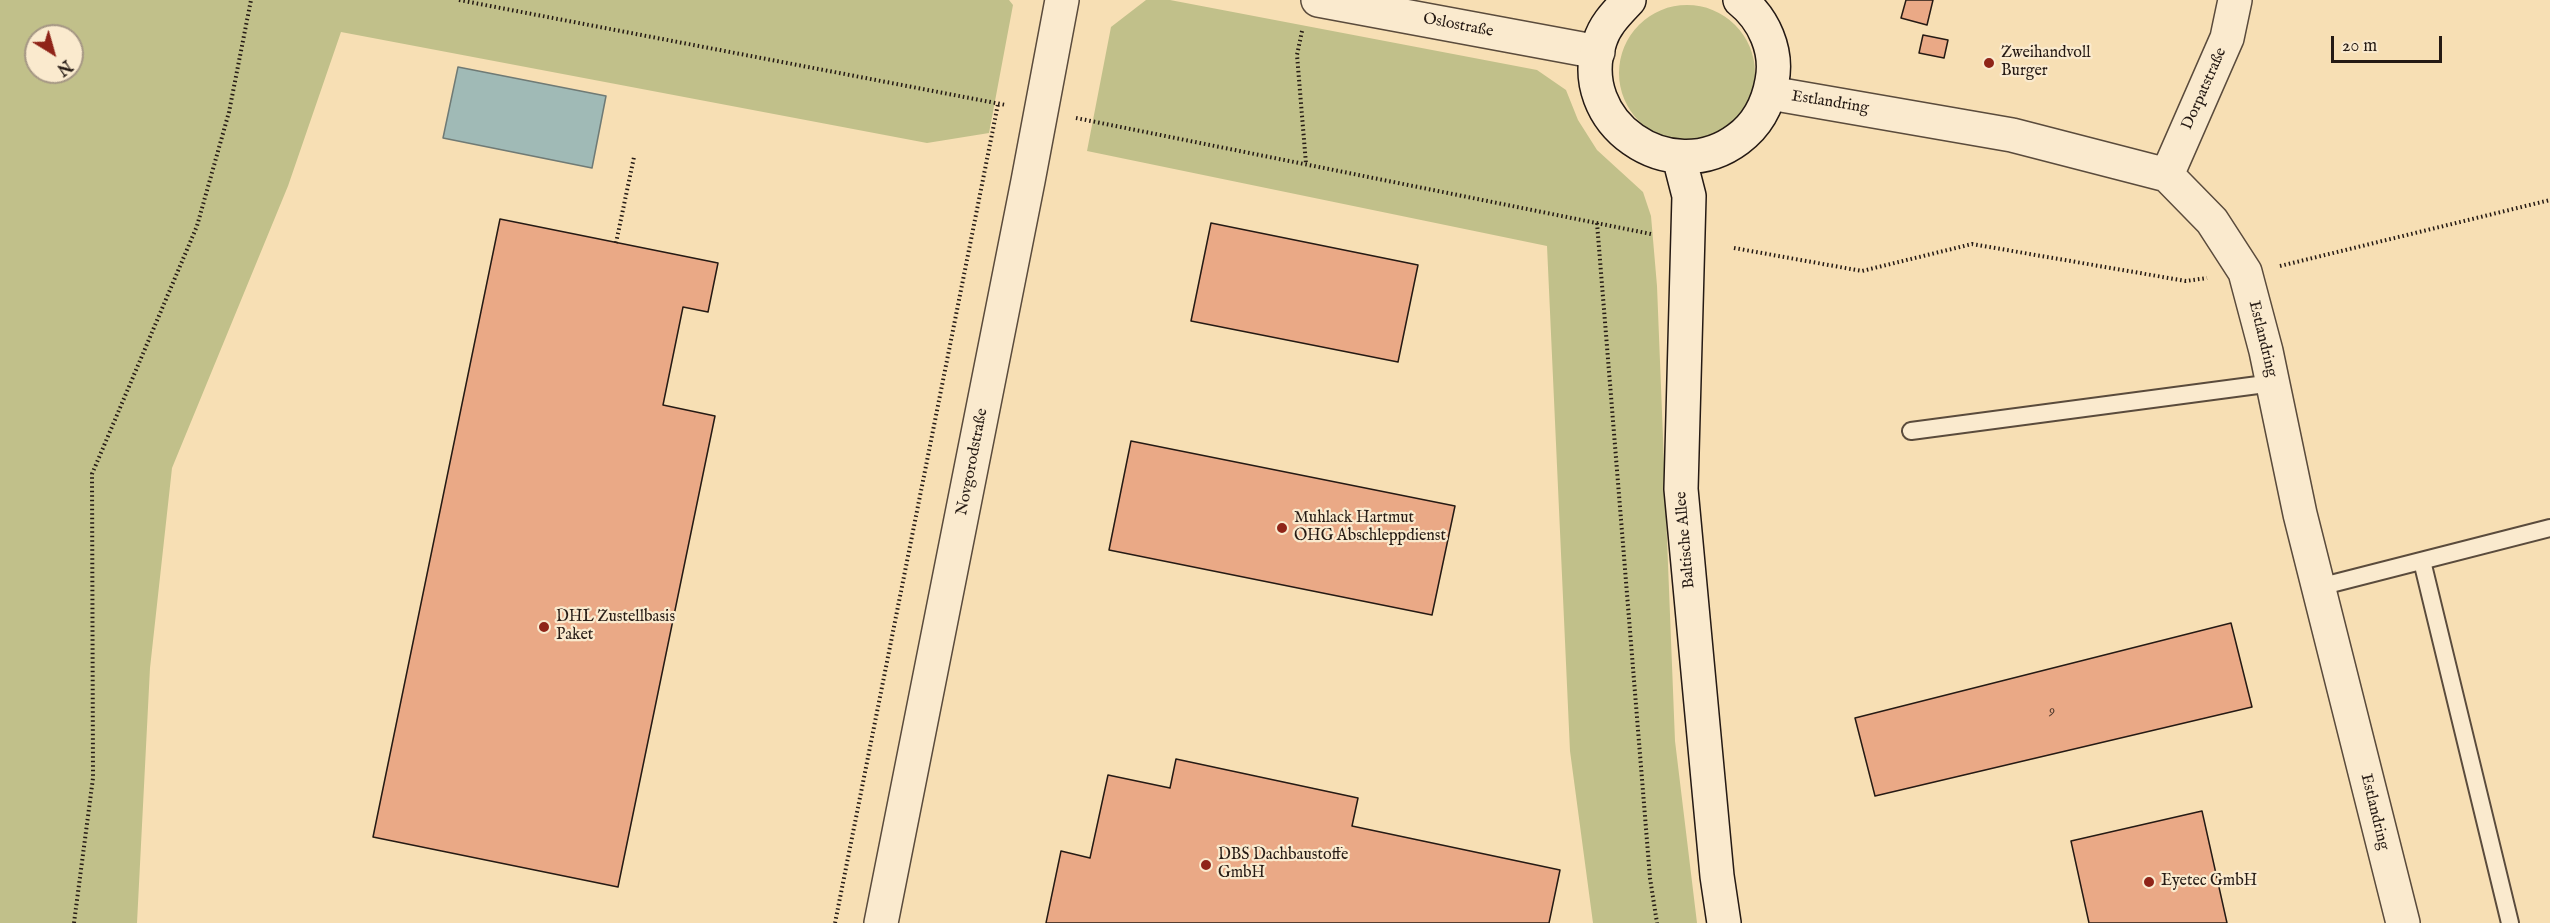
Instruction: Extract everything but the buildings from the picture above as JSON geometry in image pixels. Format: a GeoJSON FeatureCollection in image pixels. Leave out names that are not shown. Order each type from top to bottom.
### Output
{"type":"FeatureCollection","features":[{"type":"Feature","properties":{"kind":"street","name":"Novgorodstraße"},"geometry":{"type":"LineString","coordinates":[[881,923],[1062,0]]}},
{"type":"Feature","properties":{"kind":"street"},"geometry":{"type":"LineString","coordinates":[[1629,0],[1612,18],[1600,40],[1596,74],[1599,90],[1612,118],[1628,136],[1648,149],[1679,157],[1706,154],[1732,144],[1752,126],[1770,93],[1773,56],[1768,38],[1760,21],[1740,0]]}},
{"type":"Feature","properties":{"kind":"street","name":"Dorpatstraße"},"geometry":{"type":"LineString","coordinates":[[2167,175],[2227,38],[2235,0]]}},
{"type":"Feature","properties":{"kind":"street","name":"Oslostraße"},"geometry":{"type":"LineString","coordinates":[[1311,11],[1598,52]]}},
{"type":"Feature","properties":{"kind":"street","name":"Estlandring"},"geometry":{"type":"LineString","coordinates":[[1770,93],[2012,135],[2167,175],[2212,221],[2246,273],[2273,383],[2300,513],[2403,923]]}},
{"type":"Feature","properties":{"kind":"street","name":"Baltische Allee"},"geometry":{"type":"LineString","coordinates":[[1679,157],[1689,196],[1681,489],[1717,876],[1724,923]]}},
{"type":"Feature","properties":{"kind":"lane"},"geometry":{"type":"LineString","coordinates":[[1911,431],[2273,383]]}},
{"type":"Feature","properties":{"kind":"lane"},"geometry":{"type":"LineString","coordinates":[[2319,587],[2550,528]]}},
{"type":"Feature","properties":{"kind":"lane"},"geometry":{"type":"LineString","coordinates":[[2422,561],[2510,923]]}},
{"type":"Feature","properties":{"kind":"path"},"geometry":{"type":"LineString","coordinates":[[74,923],[93,778],[92,474],[196,226],[229,112],[251,0]]}},
{"type":"Feature","properties":{"kind":"path"},"geometry":{"type":"LineString","coordinates":[[459,0],[1041,111],[1651,234]]}},
{"type":"Feature","properties":{"kind":"path"},"geometry":{"type":"LineString","coordinates":[[1306,165],[1297,55],[1311,11]]}},
{"type":"Feature","properties":{"kind":"path"},"geometry":{"type":"LineString","coordinates":[[835,923],[998,104]]}},
{"type":"Feature","properties":{"kind":"path"},"geometry":{"type":"LineString","coordinates":[[616,243],[633,158]]}},
{"type":"Feature","properties":{"kind":"path"},"geometry":{"type":"LineString","coordinates":[[1734,248],[1862,271],[1972,244],[2186,281],[2282,266],[2550,200]]}},
{"type":"Feature","properties":{"kind":"path"},"geometry":{"type":"LineString","coordinates":[[1597,223],[1649,866],[1657,923]]}},
{"type":"Feature","properties":{"kind":"shaded area"},"geometry":{"type":"Polygon","coordinates":[[[0,0],[1009,0],[1013,5],[989,133],[927,143],[341,32],[288,186],[172,468],[150,668],[137,923],[0,923],[0,0]]]}},
{"type":"Feature","properties":{"kind":"shaded area"},"geometry":{"type":"Polygon","coordinates":[[[1146,0],[1170,0],[1537,70],[1566,90],[1578,120],[1597,150],[1643,192],[1651,216],[1657,286],[1675,741],[1697,923],[1593,923],[1570,751],[1547,246],[1087,151],[1111,27],[1146,0]]]}},
{"type":"Feature","properties":{"kind":"shaded area"},"geometry":{"type":"Polygon","coordinates":[[[1687,5],[1713,10],[1735,25],[1750,47],[1755,73],[1750,99],[1735,121],[1713,136],[1687,141],[1661,136],[1639,121],[1624,99],[1619,73],[1624,47],[1639,25],[1661,10],[1687,5]]]}},
{"type":"Feature","properties":{"kind":"water"},"geometry":{"type":"Polygon","coordinates":[[[458,67],[606,96],[592,168],[443,138],[458,67]]]}},
{"type":"Feature","properties":{"kind":"place","name":"Zweihandvoll Burger"},"geometry":{"type":"Point","coordinates":[1989,63]}},
{"type":"Feature","properties":{"kind":"place","name":"Muhlack Hartmut OHG Abschleppdienst"},"geometry":{"type":"Point","coordinates":[1282,528]}},
{"type":"Feature","properties":{"kind":"place","name":"DHL Zustellbasis Paket"},"geometry":{"type":"Point","coordinates":[544,627]}},
{"type":"Feature","properties":{"kind":"place","name":"DBS Dachbaustoffe GmbH"},"geometry":{"type":"Point","coordinates":[1206,865]}},
{"type":"Feature","properties":{"kind":"place","name":"Eyetec GmbH"},"geometry":{"type":"Point","coordinates":[2149,882]}}]}
